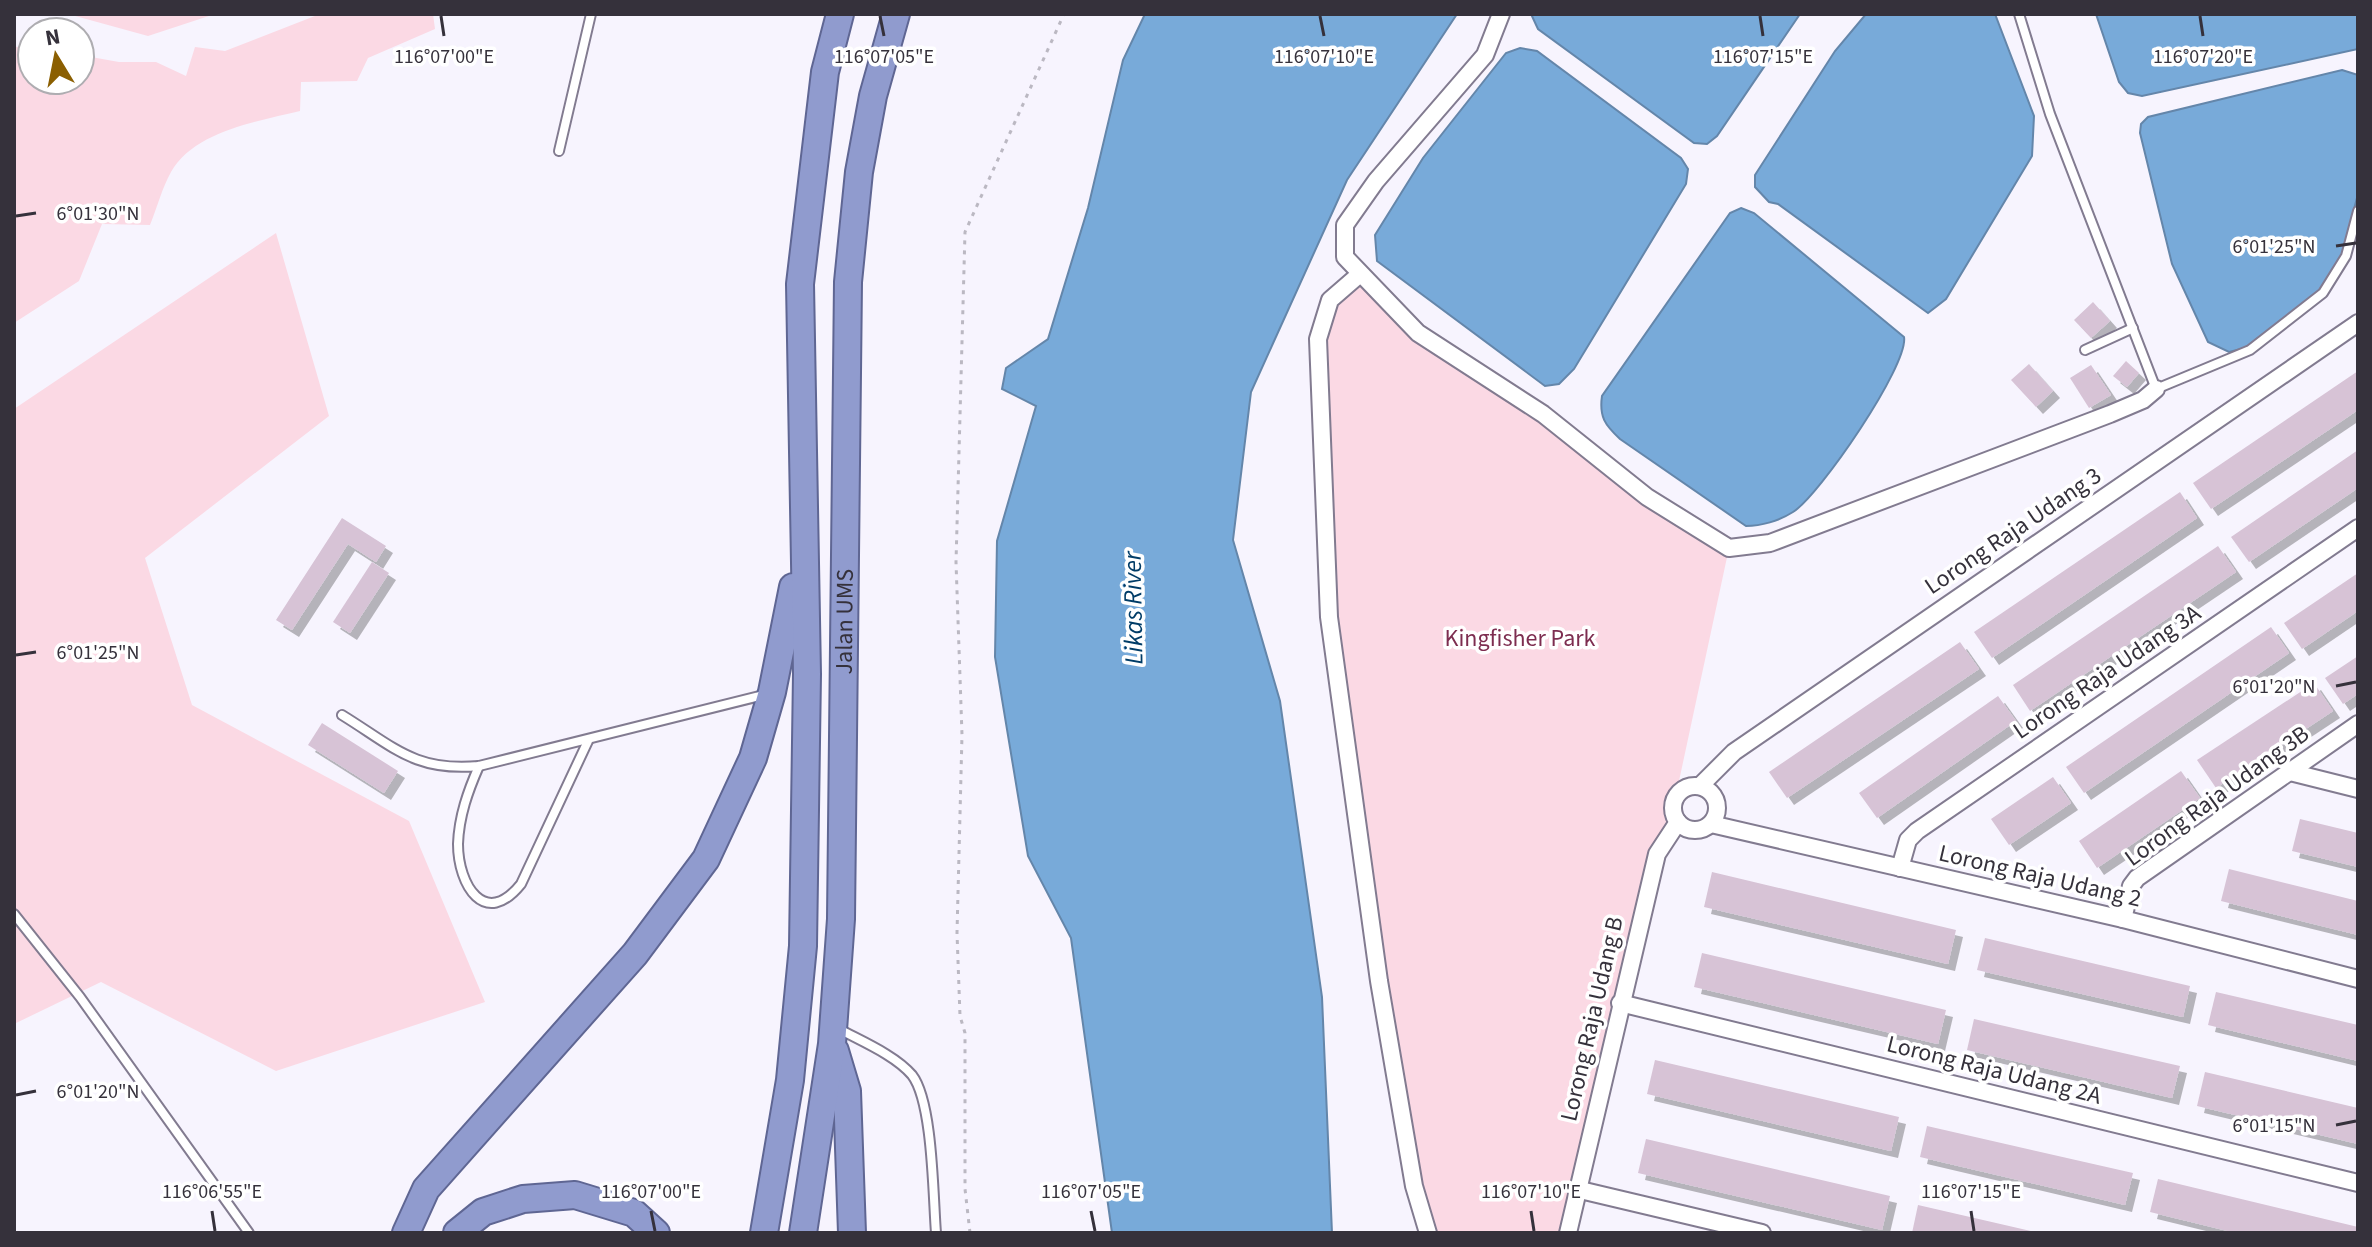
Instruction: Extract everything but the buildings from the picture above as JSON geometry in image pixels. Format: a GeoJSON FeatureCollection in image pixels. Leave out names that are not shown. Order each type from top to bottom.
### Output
{"type":"FeatureCollection","features":[{"type":"Feature","properties":{"kind":"highway","name":"Jalan UMS"},"geometry":{"type":"LineString","coordinates":[[764,1233],[790,1080],[803,946],[807,674],[802,532],[800,284],[825,72],[840,14]]}},
{"type":"Feature","properties":{"kind":"highway","name":"Jalan UMS"},"geometry":{"type":"LineString","coordinates":[[803,1233],[833,1035],[841,919],[848,282],[859,172],[873,96],[896,14]]}},
{"type":"Feature","properties":{"kind":"highway"},"geometry":{"type":"LineString","coordinates":[[407,1230],[426,1189],[635,954],[706,859],[753,758],[772,692],[802,532]]}},
{"type":"Feature","properties":{"kind":"highway"},"geometry":{"type":"LineString","coordinates":[[833,1035],[847,1091],[852,1233]]}},
{"type":"Feature","properties":{"kind":"highway"},"geometry":{"type":"LineString","coordinates":[[457,1233],[483,1212],[523,1199],[575,1195],[634,1213],[656,1233]]}},
{"type":"Feature","properties":{"kind":"street"},"geometry":{"type":"LineString","coordinates":[[1501,14],[1485,55],[1376,181],[1345,225],[1345,257],[1418,333],[1543,414],[1647,497],[1729,548],[1770,543],[2110,414],[2143,400],[2156,389]]}},
{"type":"Feature","properties":{"kind":"street"},"geometry":{"type":"LineString","coordinates":[[1360,274],[1330,300],[1318,339],[1329,617],[1379,981],[1414,1186],[1428,1233]]}},
{"type":"Feature","properties":{"kind":"street","name":"Lorong Raja Udang 3"},"geometry":{"type":"LineString","coordinates":[[1700,786],[1734,752],[2358,323]]}},
{"type":"Feature","properties":{"kind":"street","name":"Lorong Raja Udang 3A"},"geometry":{"type":"LineString","coordinates":[[1900,868],[1908,840],[1917,831],[2358,528]]}},
{"type":"Feature","properties":{"kind":"street","name":"Lorong Raja Udang 3B"},"geometry":{"type":"LineString","coordinates":[[2123,919],[2131,886],[2137,878],[2358,724]]}},
{"type":"Feature","properties":{"kind":"street"},"geometry":{"type":"LineString","coordinates":[[2290,772],[2358,789]]}},
{"type":"Feature","properties":{"kind":"street"},"geometry":{"type":"LineString","coordinates":[[1700,786],[1713,795],[1718,810],[1711,824],[1700,830],[1688,829],[1678,822],[1673,809],[1676,796],[1687,788],[1700,786]]}},
{"type":"Feature","properties":{"kind":"street","name":"Lorong Raja Udang B"},"geometry":{"type":"LineString","coordinates":[[1568,1233],[1657,854],[1678,822]]}},
{"type":"Feature","properties":{"kind":"street","name":"Lorong Raja Udang 2"},"geometry":{"type":"LineString","coordinates":[[1711,824],[2123,919],[2358,979]]}},
{"type":"Feature","properties":{"kind":"street","name":"Lorong Raja Udang 2A"},"geometry":{"type":"LineString","coordinates":[[1620,1003],[2358,1183]]}},
{"type":"Feature","properties":{"kind":"street"},"geometry":{"type":"LineString","coordinates":[[1576,1189],[1762,1233]]}},
{"type":"Feature","properties":{"kind":"lane"},"geometry":{"type":"LineString","coordinates":[[559,151],[591,14]]}},
{"type":"Feature","properties":{"kind":"lane"},"geometry":{"type":"LineString","coordinates":[[2019,14],[2050,114],[2156,389],[2250,350],[2323,293],[2346,256],[2358,211]]}},
{"type":"Feature","properties":{"kind":"lane"},"geometry":{"type":"LineString","coordinates":[[2085,350],[2133,328]]}},
{"type":"Feature","properties":{"kind":"lane"},"geometry":{"type":"LineString","coordinates":[[342,715],[421,764],[448,769],[479,766],[588,741],[772,692]]}},
{"type":"Feature","properties":{"kind":"lane"},"geometry":{"type":"LineString","coordinates":[[479,766],[467,792],[458,845],[467,886],[478,899],[491,904],[508,900],[521,884],[588,741]]}},
{"type":"Feature","properties":{"kind":"lane"},"geometry":{"type":"LineString","coordinates":[[14,914],[80,997],[249,1233]]}},
{"type":"Feature","properties":{"kind":"lane"},"geometry":{"type":"LineString","coordinates":[[833,1035],[910,1072],[920,1087],[936,1233]]}},
{"type":"Feature","properties":{"kind":"path"},"geometry":{"type":"LineString","coordinates":[[970,1233],[965,1189],[965,1033],[960,1016],[957,933],[962,735],[956,562],[965,232],[1064,14]]}},
{"type":"Feature","properties":{"kind":"green space"},"geometry":{"type":"Polygon","coordinates":[[[68,14],[215,14],[148,36],[96,22],[96,16],[68,14]]]}},
{"type":"Feature","properties":{"kind":"green space"},"geometry":{"type":"Polygon","coordinates":[[[320,14],[433,14],[435,29],[368,58],[357,81],[301,82],[300,111],[229,130],[195,147],[181,158],[171,172],[150,225],[102,224],[79,281],[14,323],[14,47],[16,96],[96,96],[96,58],[119,62],[156,62],[186,76],[195,47],[225,51],[320,14]]]}},
{"type":"Feature","properties":{"kind":"green space"},"geometry":{"type":"Polygon","coordinates":[[[276,233],[329,416],[145,558],[192,705],[409,821],[485,1002],[276,1071],[101,982],[14,1024],[14,409],[276,233]]]}},
{"type":"Feature","properties":{"kind":"green space","name":"Kingfisher Park"},"geometry":{"type":"Polygon","coordinates":[[[1360,274],[1418,333],[1729,548],[1673,809],[1678,822],[1657,854],[1568,1233],[1428,1233],[1414,1186],[1329,617],[1320,376],[1330,300],[1360,274]]]}},
{"type":"Feature","properties":{"kind":"water","name":"Likas River"},"geometry":{"type":"Polygon","coordinates":[[[1145,14],[1457,14],[1347,180],[1251,392],[1233,540],[1280,701],[1322,997],[1332,1233],[1112,1233],[1071,938],[1028,856],[995,657],[997,541],[1036,406],[1002,389],[1006,368],[1048,339],[1088,208],[1123,60],[1145,14]]]}},
{"type":"Feature","properties":{"kind":"water"},"geometry":{"type":"Polygon","coordinates":[[[1531,14],[1800,14],[1717,136],[1707,144],[1694,143],[1538,29],[1531,14]]]}},
{"type":"Feature","properties":{"kind":"water"},"geometry":{"type":"Polygon","coordinates":[[[1866,14],[1995,14],[2034,116],[2032,156],[1946,299],[1928,313],[1778,204],[1769,202],[1755,187],[1755,175],[1835,51],[1866,14]]]}},
{"type":"Feature","properties":{"kind":"water"},"geometry":{"type":"Polygon","coordinates":[[[2096,14],[2358,14],[2358,49],[2142,96],[2128,93],[2119,82],[2096,14]]]}},
{"type":"Feature","properties":{"kind":"water"},"geometry":{"type":"Polygon","coordinates":[[[1520,48],[1537,51],[1681,158],[1688,169],[1686,184],[1574,369],[1559,384],[1545,386],[1377,261],[1375,235],[1423,158],[1506,53],[1520,48]]]}},
{"type":"Feature","properties":{"kind":"water"},"geometry":{"type":"Polygon","coordinates":[[[2342,70],[2358,75],[2358,194],[2342,255],[2321,290],[2245,348],[2229,352],[2208,342],[2172,264],[2140,133],[2141,124],[2148,117],[2342,70]]]}},
{"type":"Feature","properties":{"kind":"water"},"geometry":{"type":"Polygon","coordinates":[[[1741,208],[1754,213],[1904,337],[1902,352],[1878,400],[1822,482],[1788,515],[1746,526],[1620,439],[1604,420],[1601,410],[1602,396],[1730,213],[1741,208]]]}}]}
